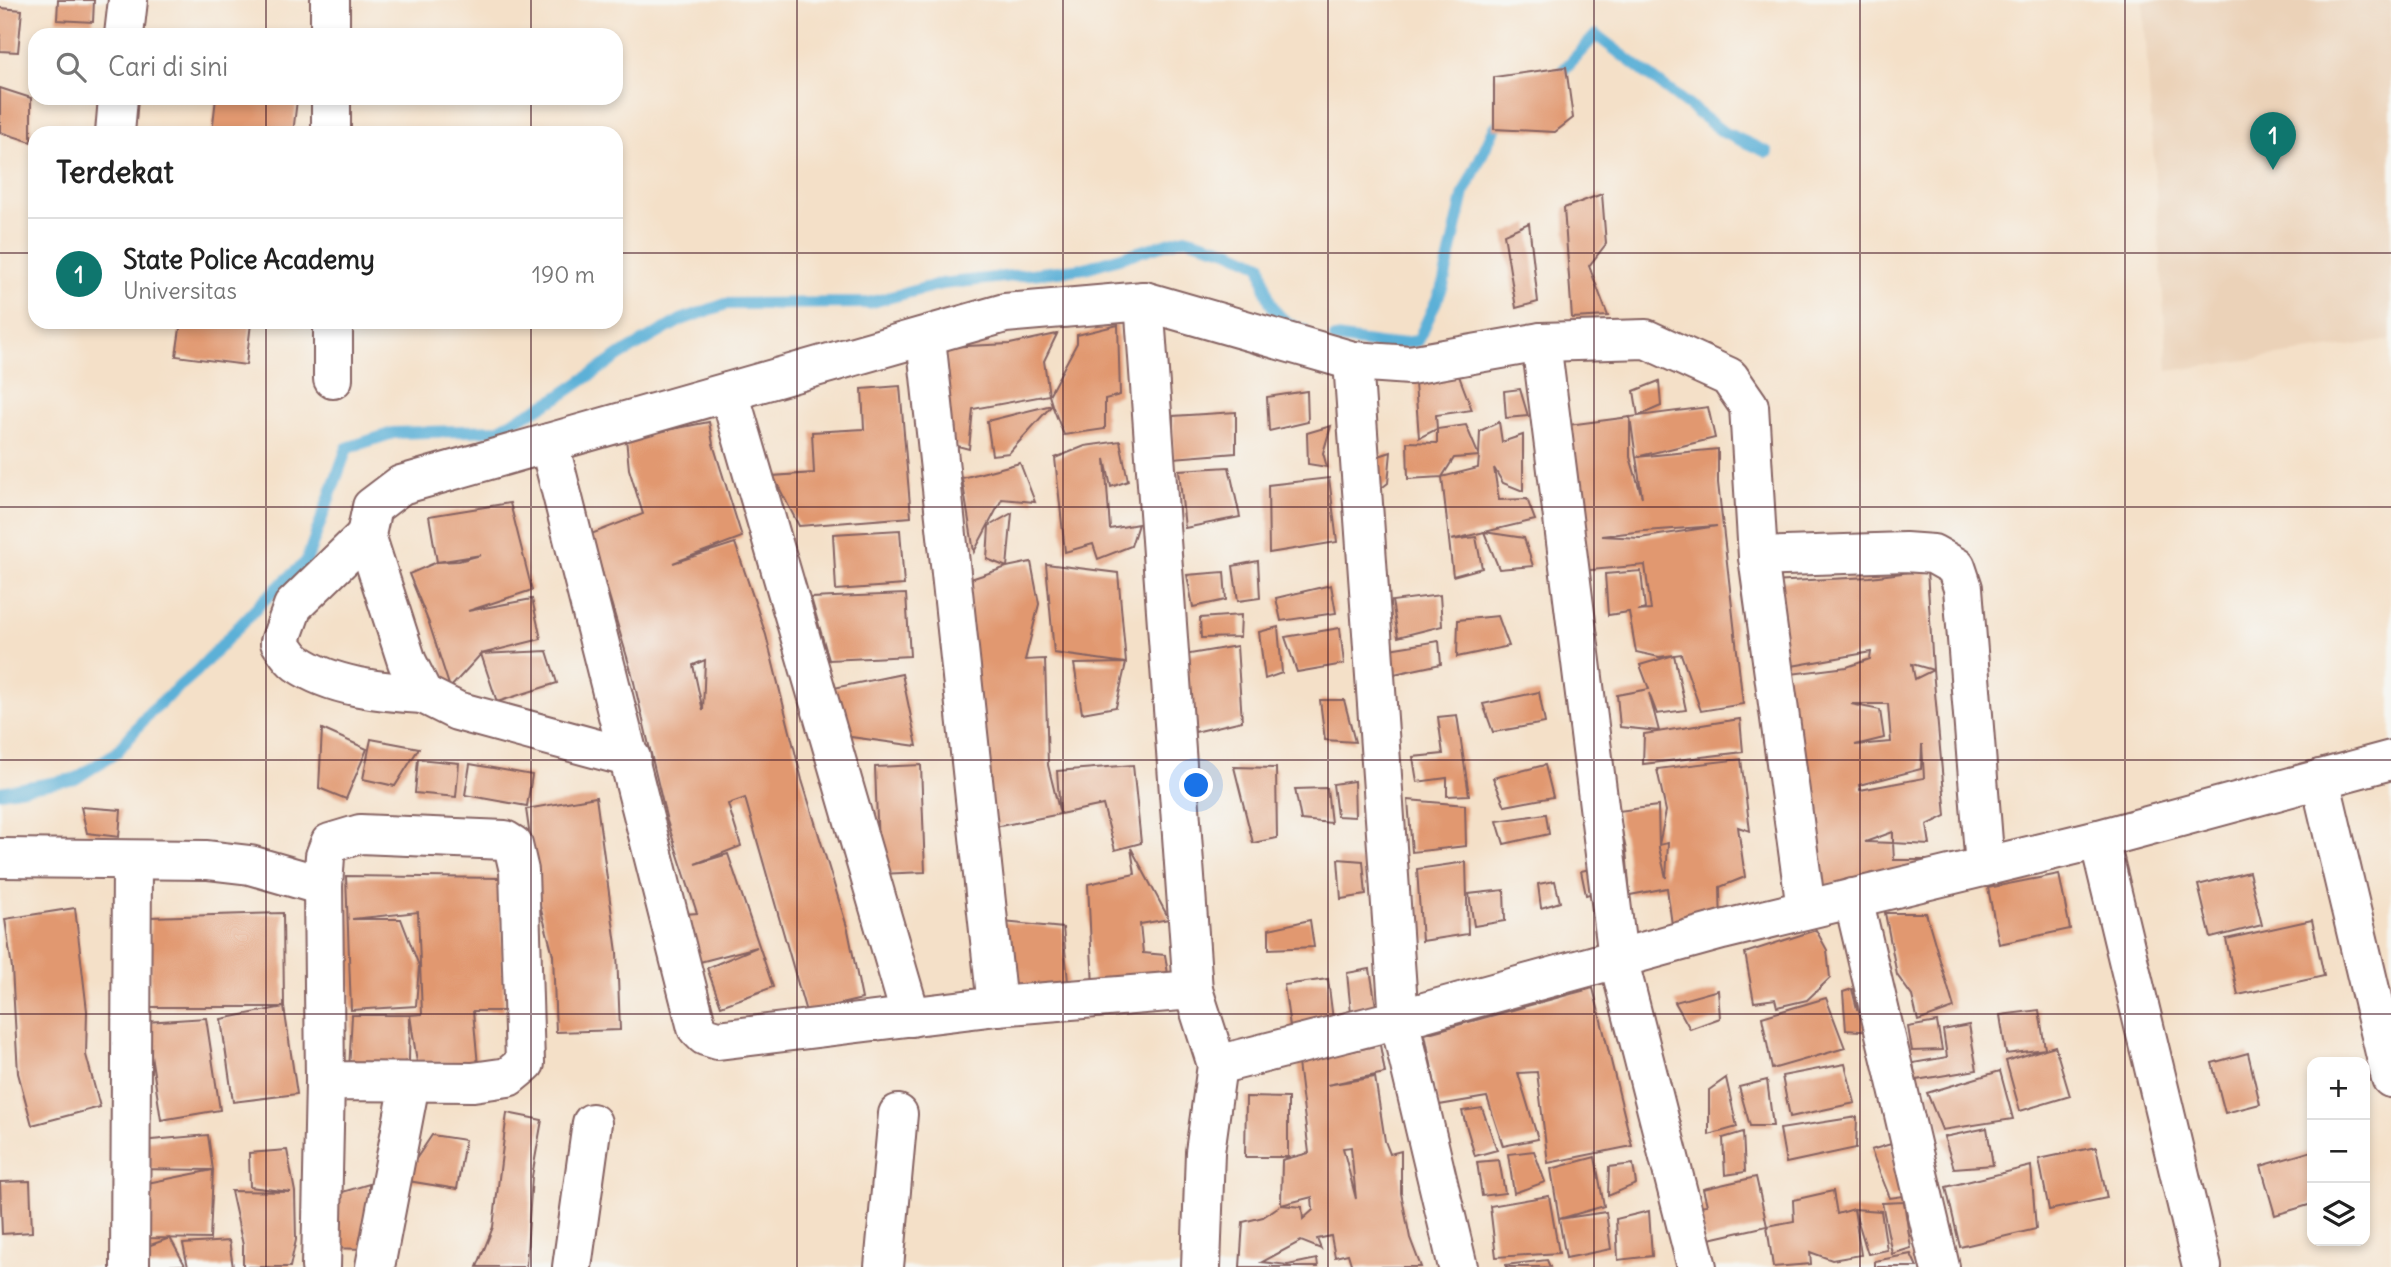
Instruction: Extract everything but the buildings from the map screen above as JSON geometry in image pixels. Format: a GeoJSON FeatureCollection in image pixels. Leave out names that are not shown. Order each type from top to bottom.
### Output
{"type":"FeatureCollection","features":[{"type":"Feature","properties":{"kind":"street"},"geometry":{"type":"LineString","coordinates":[[125,28],[128,0]]}},
{"type":"Feature","properties":{"kind":"street"},"geometry":{"type":"LineString","coordinates":[[330,0],[330,28]]}},
{"type":"Feature","properties":{"kind":"street"},"geometry":{"type":"LineString","coordinates":[[116,126],[117,105]]}},
{"type":"Feature","properties":{"kind":"street"},"geometry":{"type":"LineString","coordinates":[[331,105],[331,126]]}},
{"type":"Feature","properties":{"kind":"street"},"geometry":{"type":"LineString","coordinates":[[1144,301],[1193,990],[1217,1065],[1205,1152],[1200,1267]]}},
{"type":"Feature","properties":{"kind":"street"},"geometry":{"type":"LineString","coordinates":[[422,694],[407,663],[366,535],[372,507],[401,485],[926,338],[1005,313],[1144,301],[1353,361],[1409,365],[1541,342],[1646,339],[1729,377],[1749,406],[1758,556],[1806,909]]}},
{"type":"Feature","properties":{"kind":"street"},"geometry":{"type":"LineString","coordinates":[[333,329],[333,379]]}},
{"type":"Feature","properties":{"kind":"street"},"geometry":{"type":"LineString","coordinates":[[926,338],[998,1006]]}},
{"type":"Feature","properties":{"kind":"street"},"geometry":{"type":"LineString","coordinates":[[1541,342],[1618,958],[1697,1267]]}},
{"type":"Feature","properties":{"kind":"street"},"geometry":{"type":"LineString","coordinates":[[1353,361],[1399,1019],[1458,1267]]}},
{"type":"Feature","properties":{"kind":"street"},"geometry":{"type":"LineString","coordinates":[[729,392],[911,1017]]}},
{"type":"Feature","properties":{"kind":"street"},"geometry":{"type":"LineString","coordinates":[[550,443],[697,1028],[705,1036],[718,1040],[998,1006],[1193,990]]}},
{"type":"Feature","properties":{"kind":"street"},"geometry":{"type":"LineString","coordinates":[[366,535],[293,606],[280,642],[296,662],[320,674],[374,691],[422,694],[457,710],[631,758]]}},
{"type":"Feature","properties":{"kind":"street"},"geometry":{"type":"LineString","coordinates":[[1758,556],[1905,552],[1933,554],[1956,567],[1963,588],[1985,867]]}},
{"type":"Feature","properties":{"kind":"street"},"geometry":{"type":"LineString","coordinates":[[1217,1065],[1399,1019],[1806,909],[2099,839],[2391,760]]}},
{"type":"Feature","properties":{"kind":"street"},"geometry":{"type":"LineString","coordinates":[[2320,779],[2391,1078]]}},
{"type":"Feature","properties":{"kind":"street"},"geometry":{"type":"LineString","coordinates":[[321,1267],[325,1081],[323,886],[325,856],[330,843],[349,836],[505,840],[513,845],[519,871],[525,1063],[508,1077],[473,1082],[325,1081]]}},
{"type":"Feature","properties":{"kind":"street"},"geometry":{"type":"LineString","coordinates":[[2099,839],[2202,1267]]}},
{"type":"Feature","properties":{"kind":"street"},"geometry":{"type":"LineString","coordinates":[[0,858],[207,860],[250,865],[323,886]]}},
{"type":"Feature","properties":{"kind":"street"},"geometry":{"type":"LineString","coordinates":[[130,1267],[132,860]]}},
{"type":"Feature","properties":{"kind":"street"},"geometry":{"type":"LineString","coordinates":[[1853,898],[1940,1267]]}},
{"type":"Feature","properties":{"kind":"street"},"geometry":{"type":"LineString","coordinates":[[375,1267],[411,1083]]}},
{"type":"Feature","properties":{"kind":"street"},"geometry":{"type":"LineString","coordinates":[[884,1267],[898,1114]]}},
{"type":"Feature","properties":{"kind":"street"},"geometry":{"type":"LineString","coordinates":[[572,1267],[592,1123]]}},
{"type":"Feature","properties":{"kind":"shaded area"},"geometry":{"type":"Polygon","coordinates":[[[2143,0],[2391,0],[2391,340],[2168,371],[2143,0]]]}},
{"type":"Feature","properties":{"kind":"waterway"},"geometry":{"type":"LineString","coordinates":[[1555,79],[1596,35],[1723,132],[1767,152]]}},
{"type":"Feature","properties":{"kind":"waterway"},"geometry":{"type":"LineString","coordinates":[[1335,338],[1386,345],[1418,341],[1443,286],[1464,193],[1494,129],[1503,118]]}},
{"type":"Feature","properties":{"kind":"waterway"},"geometry":{"type":"LineString","coordinates":[[0,792],[75,779],[117,752],[150,712],[197,671],[265,599],[306,562],[347,448],[393,433],[497,430],[557,398],[620,355],[681,320],[726,304],[868,303],[941,284],[1085,268],[1185,238],[1228,250],[1261,265],[1268,296],[1277,313],[1293,326],[1304,330]]}},
{"type":"Feature","properties":{"kind":"place","name":"State Police Academy"},"geometry":{"type":"Point","coordinates":[2273,170]}}]}
